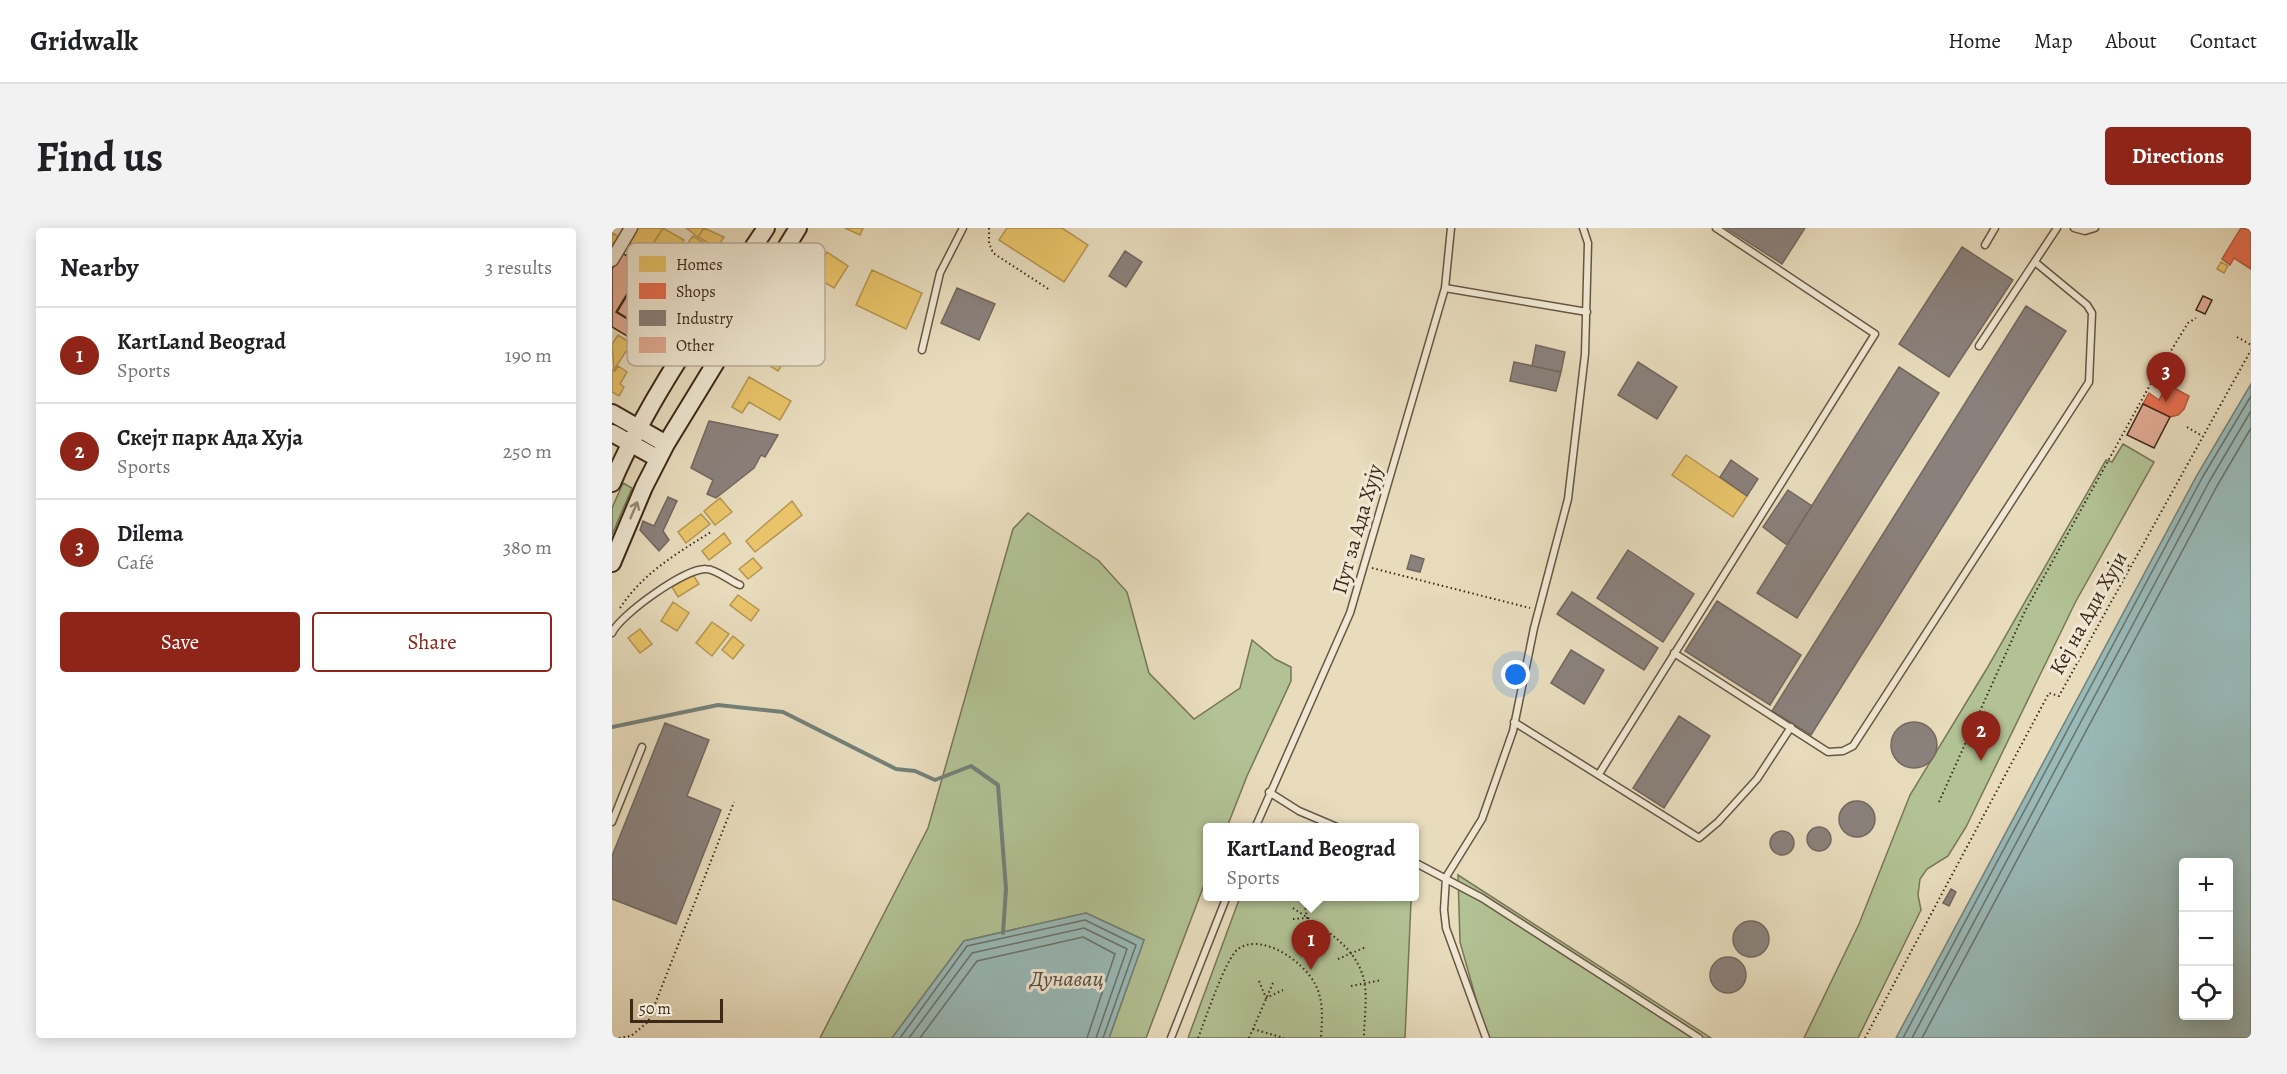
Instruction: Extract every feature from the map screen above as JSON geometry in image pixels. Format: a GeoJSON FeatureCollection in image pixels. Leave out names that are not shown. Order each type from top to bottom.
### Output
{"type":"FeatureCollection","features":[{"type":"Feature","properties":{"kind":"main road"},"geometry":{"type":"LineString","coordinates":[[756,243],[766,228]]}},
{"type":"Feature","properties":{"kind":"main road"},"geometry":{"type":"LineString","coordinates":[[789,243],[798,228]]}},
{"type":"Feature","properties":{"kind":"main road"},"geometry":{"type":"LineString","coordinates":[[612,483],[638,428],[678,366]]}},
{"type":"Feature","properties":{"kind":"main road"},"geometry":{"type":"LineString","coordinates":[[612,563],[662,451],[714,366]]}},
{"type":"Feature","properties":{"kind":"main road"},"geometry":{"type":"LineString","coordinates":[[612,413],[638,428],[662,451]]}},
{"type":"Feature","properties":{"kind":"main road"},"geometry":{"type":"LineString","coordinates":[[612,433],[630,443],[662,451]]}},
{"type":"Feature","properties":{"kind":"street"},"geometry":{"type":"LineString","coordinates":[[612,260],[631,228]]}},
{"type":"Feature","properties":{"kind":"lane"},"geometry":{"type":"LineString","coordinates":[[922,350],[940,273],[963,228]]}},
{"type":"Feature","properties":{"kind":"lane","name":"Пут за Ада Хују"},"geometry":{"type":"LineString","coordinates":[[1257,823],[1350,612],[1445,288],[1450,228]]}},
{"type":"Feature","properties":{"kind":"lane"},"geometry":{"type":"LineString","coordinates":[[1486,1038],[1446,928],[1444,910],[1446,877],[1482,819],[1515,722],[1539,610],[1568,499],[1586,354],[1588,243],[1583,228]]}},
{"type":"Feature","properties":{"kind":"lane"},"geometry":{"type":"LineString","coordinates":[[1599,774],[1875,334],[1716,228]]}},
{"type":"Feature","properties":{"kind":"lane"},"geometry":{"type":"LineString","coordinates":[[1984,244],[1995,228]]}},
{"type":"Feature","properties":{"kind":"lane"},"geometry":{"type":"LineString","coordinates":[[1979,346],[2057,228]]}},
{"type":"Feature","properties":{"kind":"lane"},"geometry":{"type":"LineString","coordinates":[[2074,228],[2085,231],[2096,228]]}},
{"type":"Feature","properties":{"kind":"lane"},"geometry":{"type":"LineString","coordinates":[[1674,652],[1828,752],[1843,751],[1853,746],[2089,382],[2092,313],[2087,305],[2034,262]]}},
{"type":"Feature","properties":{"kind":"lane"},"geometry":{"type":"LineString","coordinates":[[1445,288],[1587,312]]}},
{"type":"Feature","properties":{"kind":"lane"},"geometry":{"type":"LineString","coordinates":[[612,633],[615,625],[667,584],[690,572],[710,569],[740,585]]}},
{"type":"Feature","properties":{"kind":"lane"},"geometry":{"type":"LineString","coordinates":[[1515,722],[1699,838],[1718,822],[1757,779],[1791,727]]}},
{"type":"Feature","properties":{"kind":"lane"},"geometry":{"type":"LineString","coordinates":[[612,822],[642,747]]}},
{"type":"Feature","properties":{"kind":"lane"},"geometry":{"type":"LineString","coordinates":[[1269,792],[1299,811],[1327,823]]}},
{"type":"Feature","properties":{"kind":"lane"},"geometry":{"type":"LineString","coordinates":[[1419,864],[1446,877],[1699,1038]]}},
{"type":"Feature","properties":{"kind":"lane"},"geometry":{"type":"LineString","coordinates":[[1171,1038],[1225,901]]}},
{"type":"Feature","properties":{"kind":"path"},"geometry":{"type":"LineString","coordinates":[[989,228],[989,243],[993,253],[1050,290]]}},
{"type":"Feature","properties":{"kind":"path"},"geometry":{"type":"LineString","coordinates":[[1939,802],[1974,730],[2002,658],[2046,571],[2150,386],[2188,323],[2196,318]]}},
{"type":"Feature","properties":{"kind":"path"},"geometry":{"type":"LineString","coordinates":[[2237,338],[2251,345]]}},
{"type":"Feature","properties":{"kind":"path","name":"Кеј на Ади Хуји"},"geometry":{"type":"LineString","coordinates":[[1865,1038],[2049,693],[2059,696],[2251,350]]}},
{"type":"Feature","properties":{"kind":"path"},"geometry":{"type":"LineString","coordinates":[[2187,427],[2202,436]]}},
{"type":"Feature","properties":{"kind":"path"},"geometry":{"type":"LineString","coordinates":[[615,625],[619,610],[642,580],[663,562],[711,532]]}},
{"type":"Feature","properties":{"kind":"path"},"geometry":{"type":"LineString","coordinates":[[2115,561],[2130,567]]}},
{"type":"Feature","properties":{"kind":"path"},"geometry":{"type":"LineString","coordinates":[[1364,566],[1539,610]]}},
{"type":"Feature","properties":{"kind":"path"},"geometry":{"type":"LineString","coordinates":[[619,1038],[631,1036],[648,1022],[734,802]]}},
{"type":"Feature","properties":{"kind":"path"},"geometry":{"type":"LineString","coordinates":[[1304,901],[1307,918]]}},
{"type":"Feature","properties":{"kind":"path"},"geometry":{"type":"LineString","coordinates":[[1293,908],[1328,931],[1352,954],[1364,984],[1364,1038]]}},
{"type":"Feature","properties":{"kind":"path"},"geometry":{"type":"LineString","coordinates":[[1293,919],[1307,918]]}},
{"type":"Feature","properties":{"kind":"path"},"geometry":{"type":"LineString","coordinates":[[1198,1038],[1229,962],[1238,949],[1259,944],[1280,952],[1304,967],[1316,985],[1323,1011],[1321,1038]]}},
{"type":"Feature","properties":{"kind":"path"},"geometry":{"type":"LineString","coordinates":[[1338,959],[1366,947]]}},
{"type":"Feature","properties":{"kind":"path"},"geometry":{"type":"LineString","coordinates":[[1351,986],[1382,980]]}},
{"type":"Feature","properties":{"kind":"path"},"geometry":{"type":"LineString","coordinates":[[1259,981],[1266,998]]}},
{"type":"Feature","properties":{"kind":"path"},"geometry":{"type":"LineString","coordinates":[[1249,1038],[1273,983]]}},
{"type":"Feature","properties":{"kind":"path"},"geometry":{"type":"LineString","coordinates":[[1266,998],[1283,990]]}},
{"type":"Feature","properties":{"kind":"path"},"geometry":{"type":"LineString","coordinates":[[1253,1029],[1284,1038]]}},
{"type":"Feature","properties":{"kind":"green space"},"geometry":{"type":"Polygon","coordinates":[[[2123,444],[2154,462],[2076,601],[1966,827],[1948,856],[1927,869],[1920,879],[1918,895],[1921,910],[1858,1038],[1804,1038],[1859,924],[1910,795],[1986,670],[2106,460],[2112,462],[2123,444]]]}},
{"type":"Feature","properties":{"kind":"green space"},"geometry":{"type":"Polygon","coordinates":[[[623,483],[632,488],[612,535],[612,508],[623,483]]]}},
{"type":"Feature","properties":{"kind":"green space"},"geometry":{"type":"Polygon","coordinates":[[[1028,513],[1099,561],[1127,592],[1149,673],[1194,719],[1240,688],[1252,640],[1275,659],[1291,667],[1291,681],[1247,776],[1229,823],[1203,823],[1203,888],[1146,1038],[1109,1038],[1144,940],[1086,913],[964,941],[892,1038],[820,1038],[928,828],[1013,529],[1028,513]]]}},
{"type":"Feature","properties":{"kind":"green space"},"geometry":{"type":"Polygon","coordinates":[[[1458,875],[1711,1038],[1487,1038],[1460,942],[1458,875]]]}},
{"type":"Feature","properties":{"kind":"green space"},"geometry":{"type":"Polygon","coordinates":[[[1239,901],[1411,901],[1405,1038],[1188,1038],[1239,901]]]}},
{"type":"Feature","properties":{"kind":"water"},"geometry":{"type":"Polygon","coordinates":[[[2251,384],[2251,1038],[1896,1038],[2197,475],[2251,384]]]}},
{"type":"Feature","properties":{"kind":"water","name":"Дунавац"},"geometry":{"type":"Polygon","coordinates":[[[1086,913],[1144,940],[1109,1038],[892,1038],[964,941],[1086,913]]]}},
{"type":"Feature","properties":{"kind":"building: Homes"},"geometry":{"type":"Polygon","coordinates":[[[636,228],[663,228],[653,243],[628,242],[636,228]]]}},
{"type":"Feature","properties":{"kind":"building: Homes"},"geometry":{"type":"Polygon","coordinates":[[[663,228],[684,240],[682,243],[654,243],[663,228]]]}},
{"type":"Feature","properties":{"kind":"building: Homes"},"geometry":{"type":"Polygon","coordinates":[[[686,228],[704,228],[698,237],[686,228]]]}},
{"type":"Feature","properties":{"kind":"building: Homes"},"geometry":{"type":"Polygon","coordinates":[[[704,228],[724,237],[720,243],[708,243],[698,237],[704,228]]]}},
{"type":"Feature","properties":{"kind":"building: Homes"},"geometry":{"type":"Polygon","coordinates":[[[845,228],[863,228],[860,235],[845,228]]]}},
{"type":"Feature","properties":{"kind":"building: Homes"},"geometry":{"type":"Polygon","coordinates":[[[1007,228],[1062,228],[1088,245],[1064,282],[999,240],[1007,228]]]}},
{"type":"Feature","properties":{"kind":"building: Homes"},"geometry":{"type":"Polygon","coordinates":[[[613,233],[621,239],[612,254],[612,235],[613,233]]]}},
{"type":"Feature","properties":{"kind":"building: Homes"},"geometry":{"type":"Polygon","coordinates":[[[693,236],[704,243],[688,243],[693,236]]]}},
{"type":"Feature","properties":{"kind":"building: Homes"},"geometry":{"type":"Polygon","coordinates":[[[827,252],[848,266],[834,288],[825,283],[827,252]]]}},
{"type":"Feature","properties":{"kind":"building: Homes"},"geometry":{"type":"Polygon","coordinates":[[[2221,262],[2228,266],[2224,273],[2217,269],[2221,262]]]}},
{"type":"Feature","properties":{"kind":"building: Homes"},"geometry":{"type":"Polygon","coordinates":[[[872,270],[922,293],[906,329],[856,305],[872,270]]]}},
{"type":"Feature","properties":{"kind":"building: Homes"},"geometry":{"type":"Polygon","coordinates":[[[618,335],[627,341],[627,352],[614,370],[612,344],[618,335]]]}},
{"type":"Feature","properties":{"kind":"building: Homes"},"geometry":{"type":"Polygon","coordinates":[[[618,366],[627,372],[620,384],[624,387],[619,396],[612,392],[612,370],[615,371],[618,366]]]}},
{"type":"Feature","properties":{"kind":"building: Homes"},"geometry":{"type":"Polygon","coordinates":[[[770,366],[781,366],[778,371],[770,366]]]}},
{"type":"Feature","properties":{"kind":"building: Homes"},"geometry":{"type":"Polygon","coordinates":[[[749,377],[791,401],[780,420],[749,402],[742,413],[732,407],[749,377]]]}},
{"type":"Feature","properties":{"kind":"building: Homes"},"geometry":{"type":"Polygon","coordinates":[[[1686,455],[1747,496],[1733,517],[1672,475],[1686,455]]]}},
{"type":"Feature","properties":{"kind":"building: Homes"},"geometry":{"type":"Polygon","coordinates":[[[720,498],[732,512],[715,525],[704,511],[720,498]]]}},
{"type":"Feature","properties":{"kind":"building: Homes"},"geometry":{"type":"Polygon","coordinates":[[[792,501],[802,515],[755,552],[746,541],[792,501]]]}},
{"type":"Feature","properties":{"kind":"building: Homes"},"geometry":{"type":"Polygon","coordinates":[[[701,514],[710,524],[686,543],[678,532],[701,514]]]}},
{"type":"Feature","properties":{"kind":"building: Homes"},"geometry":{"type":"Polygon","coordinates":[[[724,533],[731,543],[709,560],[702,551],[724,533]]]}},
{"type":"Feature","properties":{"kind":"building: Homes"},"geometry":{"type":"Polygon","coordinates":[[[753,558],[762,568],[748,579],[739,569],[753,558]]]}},
{"type":"Feature","properties":{"kind":"building: Homes"},"geometry":{"type":"Polygon","coordinates":[[[693,575],[699,584],[678,597],[672,587],[693,575]]]}},
{"type":"Feature","properties":{"kind":"building: Homes"},"geometry":{"type":"Polygon","coordinates":[[[738,595],[759,610],[751,621],[730,605],[738,595]]]}},
{"type":"Feature","properties":{"kind":"building: Homes"},"geometry":{"type":"Polygon","coordinates":[[[673,602],[689,613],[677,631],[661,621],[673,602]]]}},
{"type":"Feature","properties":{"kind":"building: Homes"},"geometry":{"type":"Polygon","coordinates":[[[712,622],[729,634],[712,656],[696,643],[712,622]]]}},
{"type":"Feature","properties":{"kind":"building: Homes"},"geometry":{"type":"Polygon","coordinates":[[[640,629],[652,644],[640,653],[628,638],[640,629]]]}},
{"type":"Feature","properties":{"kind":"building: Homes"},"geometry":{"type":"Polygon","coordinates":[[[733,636],[744,645],[733,659],[722,650],[733,636]]]}},
{"type":"Feature","properties":{"kind":"building: Shops"},"geometry":{"type":"Polygon","coordinates":[[[2241,228],[2251,230],[2251,269],[2234,258],[2230,265],[2222,259],[2241,228]]]}},
{"type":"Feature","properties":{"kind":"building: Shops"},"geometry":{"type":"Polygon","coordinates":[[[2167,384],[2189,396],[2184,409],[2178,415],[2170,417],[2143,404],[2149,393],[2159,400],[2167,384]]]}},
{"type":"Feature","properties":{"kind":"building: Industry"},"geometry":{"type":"Polygon","coordinates":[[[1726,228],[1805,228],[1782,264],[1726,228]]]}},
{"type":"Feature","properties":{"kind":"building: Industry"},"geometry":{"type":"Polygon","coordinates":[[[1962,247],[2013,280],[1949,377],[1899,344],[1962,247]]]}},
{"type":"Feature","properties":{"kind":"building: Industry"},"geometry":{"type":"Polygon","coordinates":[[[1125,251],[1142,262],[1126,287],[1109,276],[1125,251]]]}},
{"type":"Feature","properties":{"kind":"building: Industry"},"geometry":{"type":"Polygon","coordinates":[[[957,288],[995,304],[979,340],[941,323],[957,288]]]}},
{"type":"Feature","properties":{"kind":"building: Industry"},"geometry":{"type":"Polygon","coordinates":[[[2026,306],[2066,331],[1811,735],[1772,711],[2026,306]]]}},
{"type":"Feature","properties":{"kind":"building: Industry"},"geometry":{"type":"Polygon","coordinates":[[[1536,345],[1565,352],[1561,372],[1532,366],[1536,345]]]}},
{"type":"Feature","properties":{"kind":"building: Industry"},"geometry":{"type":"Polygon","coordinates":[[[1514,362],[1561,372],[1556,391],[1510,381],[1514,362]]]}},
{"type":"Feature","properties":{"kind":"building: Industry"},"geometry":{"type":"Polygon","coordinates":[[[1638,362],[1677,387],[1657,419],[1618,395],[1638,362]]]}},
{"type":"Feature","properties":{"kind":"building: Industry"},"geometry":{"type":"Polygon","coordinates":[[[1899,367],[1939,393],[1797,618],[1757,593],[1899,367]]]}},
{"type":"Feature","properties":{"kind":"building: Industry"},"geometry":{"type":"Polygon","coordinates":[[[709,421],[778,435],[765,457],[761,455],[754,468],[716,498],[707,494],[713,480],[691,468],[709,421]]]}},
{"type":"Feature","properties":{"kind":"building: Industry"},"geometry":{"type":"Polygon","coordinates":[[[1731,460],[1758,479],[1747,496],[1720,477],[1731,460]]]}},
{"type":"Feature","properties":{"kind":"building: Industry"},"geometry":{"type":"Polygon","coordinates":[[[1788,490],[1812,506],[1787,545],[1763,527],[1788,490]]]}},
{"type":"Feature","properties":{"kind":"building: Industry"},"geometry":{"type":"Polygon","coordinates":[[[668,497],[677,501],[663,531],[669,540],[659,551],[640,530],[643,521],[654,526],[668,497]]]}},
{"type":"Feature","properties":{"kind":"building: Industry"},"geometry":{"type":"Polygon","coordinates":[[[1628,550],[1694,594],[1663,642],[1597,598],[1628,550]]]}},
{"type":"Feature","properties":{"kind":"building: Industry"},"geometry":{"type":"Polygon","coordinates":[[[1411,555],[1424,559],[1420,572],[1407,569],[1411,555]]]}},
{"type":"Feature","properties":{"kind":"building: Industry"},"geometry":{"type":"Polygon","coordinates":[[[1572,592],[1658,648],[1644,670],[1557,614],[1572,592]]]}},
{"type":"Feature","properties":{"kind":"building: Industry"},"geometry":{"type":"Polygon","coordinates":[[[1717,601],[1801,655],[1770,705],[1685,651],[1717,601]]]}},
{"type":"Feature","properties":{"kind":"building: Industry"},"geometry":{"type":"Polygon","coordinates":[[[1571,650],[1604,670],[1584,704],[1551,683],[1571,650]]]}},
{"type":"Feature","properties":{"kind":"building: Industry"},"geometry":{"type":"Polygon","coordinates":[[[1679,716],[1710,736],[1664,808],[1633,788],[1679,716]]]}},
{"type":"Feature","properties":{"kind":"building: Industry"},"geometry":{"type":"Polygon","coordinates":[[[1914,722],[1930,729],[1937,745],[1930,761],[1914,768],[1898,761],[1891,745],[1898,729],[1914,722]]]}},
{"type":"Feature","properties":{"kind":"building: Industry"},"geometry":{"type":"Polygon","coordinates":[[[665,723],[709,740],[687,796],[721,810],[676,924],[612,899],[612,856],[665,723]]]}},
{"type":"Feature","properties":{"kind":"building: Industry"},"geometry":{"type":"Polygon","coordinates":[[[1857,801],[1870,806],[1875,819],[1870,832],[1857,837],[1844,832],[1839,819],[1844,806],[1857,801]]]}},
{"type":"Feature","properties":{"kind":"building: Industry"},"geometry":{"type":"Polygon","coordinates":[[[1819,827],[1828,830],[1831,839],[1828,848],[1819,851],[1810,848],[1807,839],[1810,830],[1819,827]]]}},
{"type":"Feature","properties":{"kind":"building: Industry"},"geometry":{"type":"Polygon","coordinates":[[[1782,831],[1791,834],[1794,843],[1791,852],[1782,855],[1773,852],[1770,843],[1773,834],[1782,831]]]}},
{"type":"Feature","properties":{"kind":"building: Industry"},"geometry":{"type":"Polygon","coordinates":[[[1951,889],[1956,892],[1949,906],[1943,903],[1951,889]]]}},
{"type":"Feature","properties":{"kind":"building: Industry"},"geometry":{"type":"Polygon","coordinates":[[[1751,921],[1764,926],[1769,939],[1764,952],[1751,957],[1738,952],[1733,939],[1738,926],[1751,921]]]}},
{"type":"Feature","properties":{"kind":"building: Industry"},"geometry":{"type":"Polygon","coordinates":[[[1728,957],[1740,963],[1746,975],[1740,987],[1728,993],[1716,987],[1710,975],[1716,963],[1728,957]]]}},
{"type":"Feature","properties":{"kind":"building: Other"},"geometry":{"type":"Polygon","coordinates":[[[622,253],[627,256],[627,294],[616,312],[627,319],[627,336],[612,327],[612,269],[622,253]]]}},
{"type":"Feature","properties":{"kind":"building: Other"},"geometry":{"type":"Polygon","coordinates":[[[627,295],[627,318],[617,312],[627,295]]]}},
{"type":"Feature","properties":{"kind":"building: Other"},"geometry":{"type":"Polygon","coordinates":[[[2203,296],[2212,300],[2205,314],[2196,310],[2203,296]]]}},
{"type":"Feature","properties":{"kind":"building: Other"},"geometry":{"type":"Polygon","coordinates":[[[2143,404],[2170,417],[2154,448],[2127,435],[2143,404]]]}},
{"type":"Feature","properties":{"kind":"waterway"},"geometry":{"type":"LineString","coordinates":[[612,727],[718,705],[783,712],[896,769],[915,771],[935,780],[971,766],[998,785],[1006,889],[1003,933]]}},
{"type":"Feature","properties":{"kind":"place","name":"Dilema"},"geometry":{"type":"Point","coordinates":[2166,402]}},
{"type":"Feature","properties":{"kind":"place","name":"Скејт парк Ада Хуја"},"geometry":{"type":"Point","coordinates":[1981,761]}},
{"type":"Feature","properties":{"kind":"place","name":"KartLand Beograd"},"geometry":{"type":"Point","coordinates":[1311,970]}}]}
